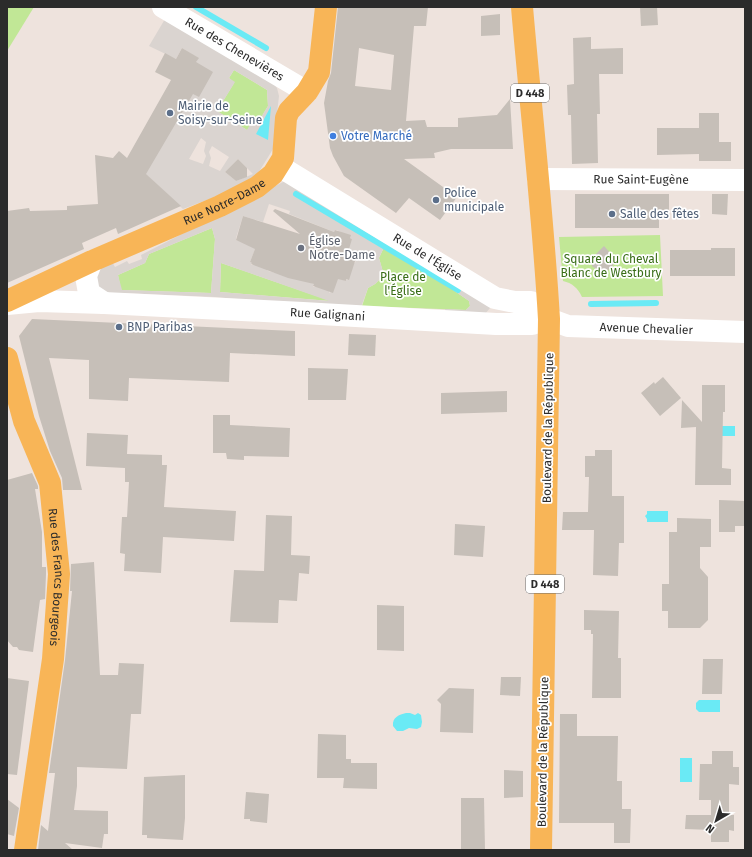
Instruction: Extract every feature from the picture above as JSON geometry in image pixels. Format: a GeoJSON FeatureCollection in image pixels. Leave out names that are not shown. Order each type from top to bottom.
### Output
{"type":"FeatureCollection","features":[{"type":"Feature","properties":{"kind":"main road","name":"Rue Notre-Dame"},"geometry":{"type":"LineString","coordinates":[[7,301],[202,214],[257,187],[273,174],[283,158],[286,118],[289,111],[306,92],[319,72],[326,7]]}},
{"type":"Feature","properties":{"kind":"main road","name":"Boulevard de la République"},"geometry":{"type":"LineString","coordinates":[[522,7],[544,232],[549,319],[542,850]]}},
{"type":"Feature","properties":{"kind":"main road","name":"Rue des Francs Bourgeois"},"geometry":{"type":"LineString","coordinates":[[7,358],[24,421],[50,483],[59,574],[53,659],[25,850]]}},
{"type":"Feature","properties":{"kind":"street","name":"Rue des Chenevières"},"geometry":{"type":"LineString","coordinates":[[163,7],[306,92]]}},
{"type":"Feature","properties":{"kind":"street","name":"Rue de l'Église"},"geometry":{"type":"LineString","coordinates":[[279,166],[495,298],[515,302],[531,302],[549,319]]}},
{"type":"Feature","properties":{"kind":"street","name":"Rue Saint-Eugène"},"geometry":{"type":"LineString","coordinates":[[538,179],[745,180]]}},
{"type":"Feature","properties":{"kind":"street"},"geometry":{"type":"LineString","coordinates":[[92,262],[86,276],[90,293],[104,303]]}},
{"type":"Feature","properties":{"kind":"street"},"geometry":{"type":"LineString","coordinates":[[495,298],[496,324]]}},
{"type":"Feature","properties":{"kind":"street","name":"Rue Galignani"},"geometry":{"type":"LineString","coordinates":[[7,304],[39,301],[104,303],[496,324],[532,324],[549,319]]}},
{"type":"Feature","properties":{"kind":"street","name":"Avenue Chevalier"},"geometry":{"type":"LineString","coordinates":[[549,319],[568,326],[582,327],[745,332]]}},
{"type":"Feature","properties":{"kind":"green space"},"geometry":{"type":"Polygon","coordinates":[[[7,7],[34,7],[7,51],[7,7]]]}},
{"type":"Feature","properties":{"kind":"green space"},"geometry":{"type":"Polygon","coordinates":[[[234,70],[267,90],[268,106],[257,124],[247,130],[217,111],[234,83],[229,78],[234,70]]]}},
{"type":"Feature","properties":{"kind":"green space"},"geometry":{"type":"Polygon","coordinates":[[[212,228],[215,239],[211,293],[121,290],[118,275],[145,263],[149,254],[212,228]]]}},
{"type":"Feature","properties":{"kind":"green space","name":"Square du Cheval Blanc de Westbury"},"geometry":{"type":"Polygon","coordinates":[[[660,235],[663,296],[582,297],[574,286],[563,281],[559,237],[660,235]]]}},
{"type":"Feature","properties":{"kind":"green space","name":"Place de l'Église"},"geometry":{"type":"Polygon","coordinates":[[[386,243],[469,301],[470,306],[466,310],[362,306],[368,288],[380,279],[383,272],[379,258],[386,243]]]}},
{"type":"Feature","properties":{"kind":"green space"},"geometry":{"type":"Polygon","coordinates":[[[221,263],[331,301],[220,292],[221,263]]]}},
{"type":"Feature","properties":{"kind":"shaded area"},"geometry":{"type":"Polygon","coordinates":[[[165,19],[272,82],[277,88],[279,96],[273,149],[252,183],[183,209],[138,167],[198,58],[182,48],[176,59],[149,46],[165,19]],[[234,70],[229,78],[235,82],[217,111],[247,130],[252,121],[257,124],[268,106],[267,90],[234,70]],[[201,138],[189,159],[203,164],[206,156],[204,151],[206,142],[201,138]],[[212,146],[209,152],[211,158],[209,166],[220,171],[229,157],[212,146]],[[238,159],[225,172],[236,181],[253,174],[238,159]]]}},
{"type":"Feature","properties":{"kind":"shaded area"},"geometry":{"type":"Polygon","coordinates":[[[283,182],[291,182],[488,301],[490,308],[485,314],[446,315],[445,309],[466,310],[470,306],[469,301],[386,243],[379,258],[383,272],[380,279],[368,288],[360,310],[215,297],[121,293],[121,300],[97,286],[96,270],[111,260],[115,267],[127,261],[129,264],[142,259],[141,255],[283,182]],[[269,204],[263,222],[243,216],[236,238],[236,240],[256,247],[250,262],[252,263],[251,265],[254,264],[267,268],[268,271],[300,279],[314,284],[313,287],[316,285],[329,291],[330,293],[337,276],[346,281],[346,279],[348,280],[353,262],[355,263],[357,255],[355,254],[356,252],[345,250],[352,239],[337,230],[334,232],[289,214],[290,211],[269,204]],[[212,228],[149,254],[145,263],[118,275],[122,290],[211,293],[215,239],[212,228]],[[221,263],[220,292],[329,301],[221,263]]]}},
{"type":"Feature","properties":{"kind":"water"},"geometry":{"type":"Polygon","coordinates":[[[271,106],[268,140],[256,134],[271,106]]]}},
{"type":"Feature","properties":{"kind":"water"},"geometry":{"type":"Polygon","coordinates":[[[711,426],[735,426],[735,436],[711,436],[711,426]]]}},
{"type":"Feature","properties":{"kind":"water"},"geometry":{"type":"Polygon","coordinates":[[[647,511],[668,511],[668,522],[647,522],[645,516],[647,511]]]}},
{"type":"Feature","properties":{"kind":"water"},"geometry":{"type":"Polygon","coordinates":[[[699,700],[720,700],[720,712],[699,712],[696,709],[696,703],[699,700]]]}},
{"type":"Feature","properties":{"kind":"water"},"geometry":{"type":"Polygon","coordinates":[[[406,713],[415,715],[418,713],[421,715],[421,727],[417,729],[409,728],[403,731],[397,731],[393,726],[395,718],[406,713]]]}},
{"type":"Feature","properties":{"kind":"water"},"geometry":{"type":"Polygon","coordinates":[[[680,758],[692,758],[692,782],[680,782],[680,758]]]}},
{"type":"Feature","properties":{"kind":"building"},"geometry":{"type":"Polygon","coordinates":[[[338,7],[428,7],[426,26],[414,26],[406,121],[425,120],[427,127],[458,127],[458,118],[497,115],[510,99],[513,149],[451,149],[434,153],[435,158],[404,159],[457,197],[440,220],[409,198],[396,213],[344,176],[333,156],[330,148],[324,103],[331,73],[338,7]],[[359,48],[355,86],[391,90],[394,55],[359,48]]]}},
{"type":"Feature","properties":{"kind":"building"},"geometry":{"type":"Polygon","coordinates":[[[640,7],[657,7],[658,25],[641,26],[640,7]]]}},
{"type":"Feature","properties":{"kind":"building"},"geometry":{"type":"Polygon","coordinates":[[[500,14],[500,35],[481,36],[481,16],[500,14]]]}},
{"type":"Feature","properties":{"kind":"building"},"geometry":{"type":"Polygon","coordinates":[[[591,37],[591,49],[623,48],[623,74],[599,74],[600,114],[597,114],[598,163],[572,164],[571,115],[568,115],[567,85],[574,84],[573,38],[591,37]]]}},
{"type":"Feature","properties":{"kind":"building"},"geometry":{"type":"Polygon","coordinates":[[[182,48],[199,58],[196,62],[213,72],[199,97],[193,94],[146,174],[181,206],[118,234],[116,228],[82,243],[84,249],[7,283],[7,211],[29,208],[30,211],[67,210],[67,206],[98,204],[95,155],[113,158],[119,151],[127,158],[171,80],[155,72],[165,53],[176,59],[182,48]]]}},
{"type":"Feature","properties":{"kind":"building"},"geometry":{"type":"Polygon","coordinates":[[[699,113],[719,113],[719,142],[731,142],[731,161],[699,161],[699,154],[657,155],[657,128],[699,128],[699,113]]]}},
{"type":"Feature","properties":{"kind":"building"},"geometry":{"type":"Polygon","coordinates":[[[238,159],[247,168],[247,177],[236,181],[225,172],[238,159]]]}},
{"type":"Feature","properties":{"kind":"building","name":"Salle des fêtes"},"geometry":{"type":"Polygon","coordinates":[[[575,194],[669,194],[669,212],[659,213],[659,228],[575,228],[575,194]]]}},
{"type":"Feature","properties":{"kind":"building"},"geometry":{"type":"Polygon","coordinates":[[[712,194],[728,194],[727,215],[712,214],[712,194]]]}},
{"type":"Feature","properties":{"kind":"building","name":"Église Notre-Dame"},"geometry":{"type":"Polygon","coordinates":[[[275,209],[334,232],[335,230],[351,235],[350,238],[352,239],[349,249],[356,252],[355,254],[357,255],[349,280],[346,279],[346,281],[338,279],[333,293],[313,286],[314,284],[288,278],[251,264],[252,263],[250,262],[255,249],[236,240],[243,216],[300,234],[273,211],[275,209]]]}},
{"type":"Feature","properties":{"kind":"building"},"geometry":{"type":"Polygon","coordinates":[[[604,246],[613,256],[613,266],[607,271],[599,271],[592,266],[593,257],[604,246]]]}},
{"type":"Feature","properties":{"kind":"building"},"geometry":{"type":"Polygon","coordinates":[[[711,248],[735,248],[735,276],[670,276],[670,250],[711,250],[711,248]]]}},
{"type":"Feature","properties":{"kind":"building"},"geometry":{"type":"Polygon","coordinates":[[[32,319],[295,331],[295,356],[230,353],[229,382],[129,378],[128,401],[89,399],[89,360],[49,358],[82,490],[63,490],[62,478],[50,451],[39,416],[19,336],[32,319]]]}},
{"type":"Feature","properties":{"kind":"building"},"geometry":{"type":"Polygon","coordinates":[[[349,334],[376,335],[375,356],[348,355],[349,334]]]}},
{"type":"Feature","properties":{"kind":"building"},"geometry":{"type":"Polygon","coordinates":[[[308,368],[348,369],[346,400],[308,400],[308,368]]]}},
{"type":"Feature","properties":{"kind":"building"},"geometry":{"type":"Polygon","coordinates":[[[663,377],[681,398],[660,416],[641,393],[654,382],[655,384],[663,377]]]}},
{"type":"Feature","properties":{"kind":"building"},"geometry":{"type":"Polygon","coordinates":[[[702,385],[725,385],[722,468],[731,469],[731,485],[695,485],[696,427],[681,428],[682,400],[702,422],[702,385]]]}},
{"type":"Feature","properties":{"kind":"building"},"geometry":{"type":"Polygon","coordinates":[[[507,391],[507,412],[441,414],[441,393],[507,391]]]}},
{"type":"Feature","properties":{"kind":"building"},"geometry":{"type":"Polygon","coordinates":[[[213,415],[230,415],[230,425],[290,428],[289,457],[244,456],[244,460],[227,459],[226,453],[213,453],[213,415]]]}},
{"type":"Feature","properties":{"kind":"building"},"geometry":{"type":"Polygon","coordinates":[[[87,433],[128,435],[127,454],[162,455],[162,465],[167,465],[164,507],[236,511],[234,541],[163,537],[161,573],[124,571],[125,554],[120,553],[122,517],[127,517],[129,482],[125,482],[125,468],[86,466],[87,433]]]}},
{"type":"Feature","properties":{"kind":"building"},"geometry":{"type":"Polygon","coordinates":[[[595,450],[612,450],[612,496],[624,496],[624,543],[619,543],[618,576],[593,575],[594,530],[562,530],[563,512],[588,512],[589,477],[585,477],[585,456],[595,456],[595,450]]]}},
{"type":"Feature","properties":{"kind":"building"},"geometry":{"type":"Polygon","coordinates":[[[32,473],[38,486],[38,489],[35,489],[42,532],[42,567],[46,567],[45,599],[40,600],[33,652],[19,650],[17,647],[13,647],[7,640],[7,480],[32,473]]]}},
{"type":"Feature","properties":{"kind":"building"},"geometry":{"type":"Polygon","coordinates":[[[719,500],[745,501],[745,526],[735,526],[735,532],[719,532],[719,500]]]}},
{"type":"Feature","properties":{"kind":"building"},"geometry":{"type":"Polygon","coordinates":[[[266,515],[292,516],[291,555],[310,556],[309,574],[299,573],[297,601],[279,600],[278,623],[230,622],[234,570],[264,571],[266,515]]]}},
{"type":"Feature","properties":{"kind":"building"},"geometry":{"type":"Polygon","coordinates":[[[677,518],[711,519],[711,547],[700,547],[700,568],[708,577],[708,620],[700,628],[668,628],[668,611],[662,611],[662,584],[669,584],[669,532],[677,532],[677,518]]]}},
{"type":"Feature","properties":{"kind":"building"},"geometry":{"type":"Polygon","coordinates":[[[455,524],[485,526],[483,557],[454,555],[455,524]]]}},
{"type":"Feature","properties":{"kind":"building"},"geometry":{"type":"Polygon","coordinates":[[[94,562],[100,675],[118,675],[119,663],[144,664],[141,714],[131,714],[127,769],[77,767],[77,786],[74,810],[108,811],[108,834],[104,834],[102,848],[65,843],[73,850],[38,850],[41,825],[48,831],[55,773],[49,773],[65,660],[72,591],[70,591],[71,564],[94,562]]]}},
{"type":"Feature","properties":{"kind":"building"},"geometry":{"type":"Polygon","coordinates":[[[377,605],[404,606],[404,651],[377,650],[377,605]]]}},
{"type":"Feature","properties":{"kind":"building"},"geometry":{"type":"Polygon","coordinates":[[[584,610],[619,611],[618,658],[621,658],[621,698],[592,698],[593,634],[591,634],[591,630],[584,630],[584,610]]]}},
{"type":"Feature","properties":{"kind":"building"},"geometry":{"type":"Polygon","coordinates":[[[703,659],[723,659],[722,694],[702,694],[703,659]]]}},
{"type":"Feature","properties":{"kind":"building"},"geometry":{"type":"Polygon","coordinates":[[[501,677],[521,677],[520,696],[500,695],[501,677]]]}},
{"type":"Feature","properties":{"kind":"building"},"geometry":{"type":"Polygon","coordinates":[[[7,678],[29,681],[17,775],[7,774],[7,678]]]}},
{"type":"Feature","properties":{"kind":"building"},"geometry":{"type":"Polygon","coordinates":[[[449,688],[474,689],[473,733],[440,732],[441,704],[437,700],[449,688]]]}},
{"type":"Feature","properties":{"kind":"building"},"geometry":{"type":"Polygon","coordinates":[[[560,714],[577,714],[577,736],[618,736],[617,781],[622,781],[622,809],[631,809],[630,843],[614,843],[614,823],[559,823],[560,714]]]}},
{"type":"Feature","properties":{"kind":"building"},"geometry":{"type":"Polygon","coordinates":[[[318,734],[346,735],[346,759],[351,759],[351,763],[377,763],[377,789],[343,788],[344,778],[317,778],[318,734]]]}},
{"type":"Feature","properties":{"kind":"building"},"geometry":{"type":"Polygon","coordinates":[[[712,751],[733,751],[733,767],[739,767],[739,785],[729,784],[729,815],[734,815],[734,831],[729,830],[729,842],[711,842],[711,830],[685,829],[686,815],[711,815],[711,800],[699,800],[700,764],[712,764],[712,751]]]}},
{"type":"Feature","properties":{"kind":"building"},"geometry":{"type":"Polygon","coordinates":[[[504,770],[523,771],[523,797],[504,798],[504,770]]]}},
{"type":"Feature","properties":{"kind":"building"},"geometry":{"type":"Polygon","coordinates":[[[185,775],[185,818],[183,840],[147,838],[147,835],[142,835],[144,777],[185,775]]]}},
{"type":"Feature","properties":{"kind":"building"},"geometry":{"type":"Polygon","coordinates":[[[246,792],[269,794],[267,823],[244,819],[246,792]]]}},
{"type":"Feature","properties":{"kind":"building"},"geometry":{"type":"Polygon","coordinates":[[[461,798],[484,798],[485,850],[461,850],[461,798]]]}},
{"type":"Feature","properties":{"kind":"building"},"geometry":{"type":"Polygon","coordinates":[[[7,799],[19,808],[14,836],[7,834],[7,799]]]}},
{"type":"Feature","properties":{"kind":"waterway"},"geometry":{"type":"LineString","coordinates":[[196,7],[266,48]]}},
{"type":"Feature","properties":{"kind":"waterway"},"geometry":{"type":"LineString","coordinates":[[296,194],[458,290]]}},
{"type":"Feature","properties":{"kind":"waterway"},"geometry":{"type":"LineString","coordinates":[[591,304],[656,303]]}},
{"type":"Feature","properties":{"kind":"place","name":"Mairie de Soisy-sur-Seine"},"geometry":{"type":"Point","coordinates":[170,113]}},
{"type":"Feature","properties":{"kind":"place","name":"Votre Marché"},"geometry":{"type":"Point","coordinates":[333,136]}},
{"type":"Feature","properties":{"kind":"place","name":"Police municipale"},"geometry":{"type":"Point","coordinates":[436,200]}},
{"type":"Feature","properties":{"kind":"place","name":"Salle des fêtes"},"geometry":{"type":"Point","coordinates":[612,214]}},
{"type":"Feature","properties":{"kind":"place","name":"Église Notre-Dame"},"geometry":{"type":"Point","coordinates":[301,248]}},
{"type":"Feature","properties":{"kind":"place","name":"BNP Paribas"},"geometry":{"type":"Point","coordinates":[119,327]}}]}
